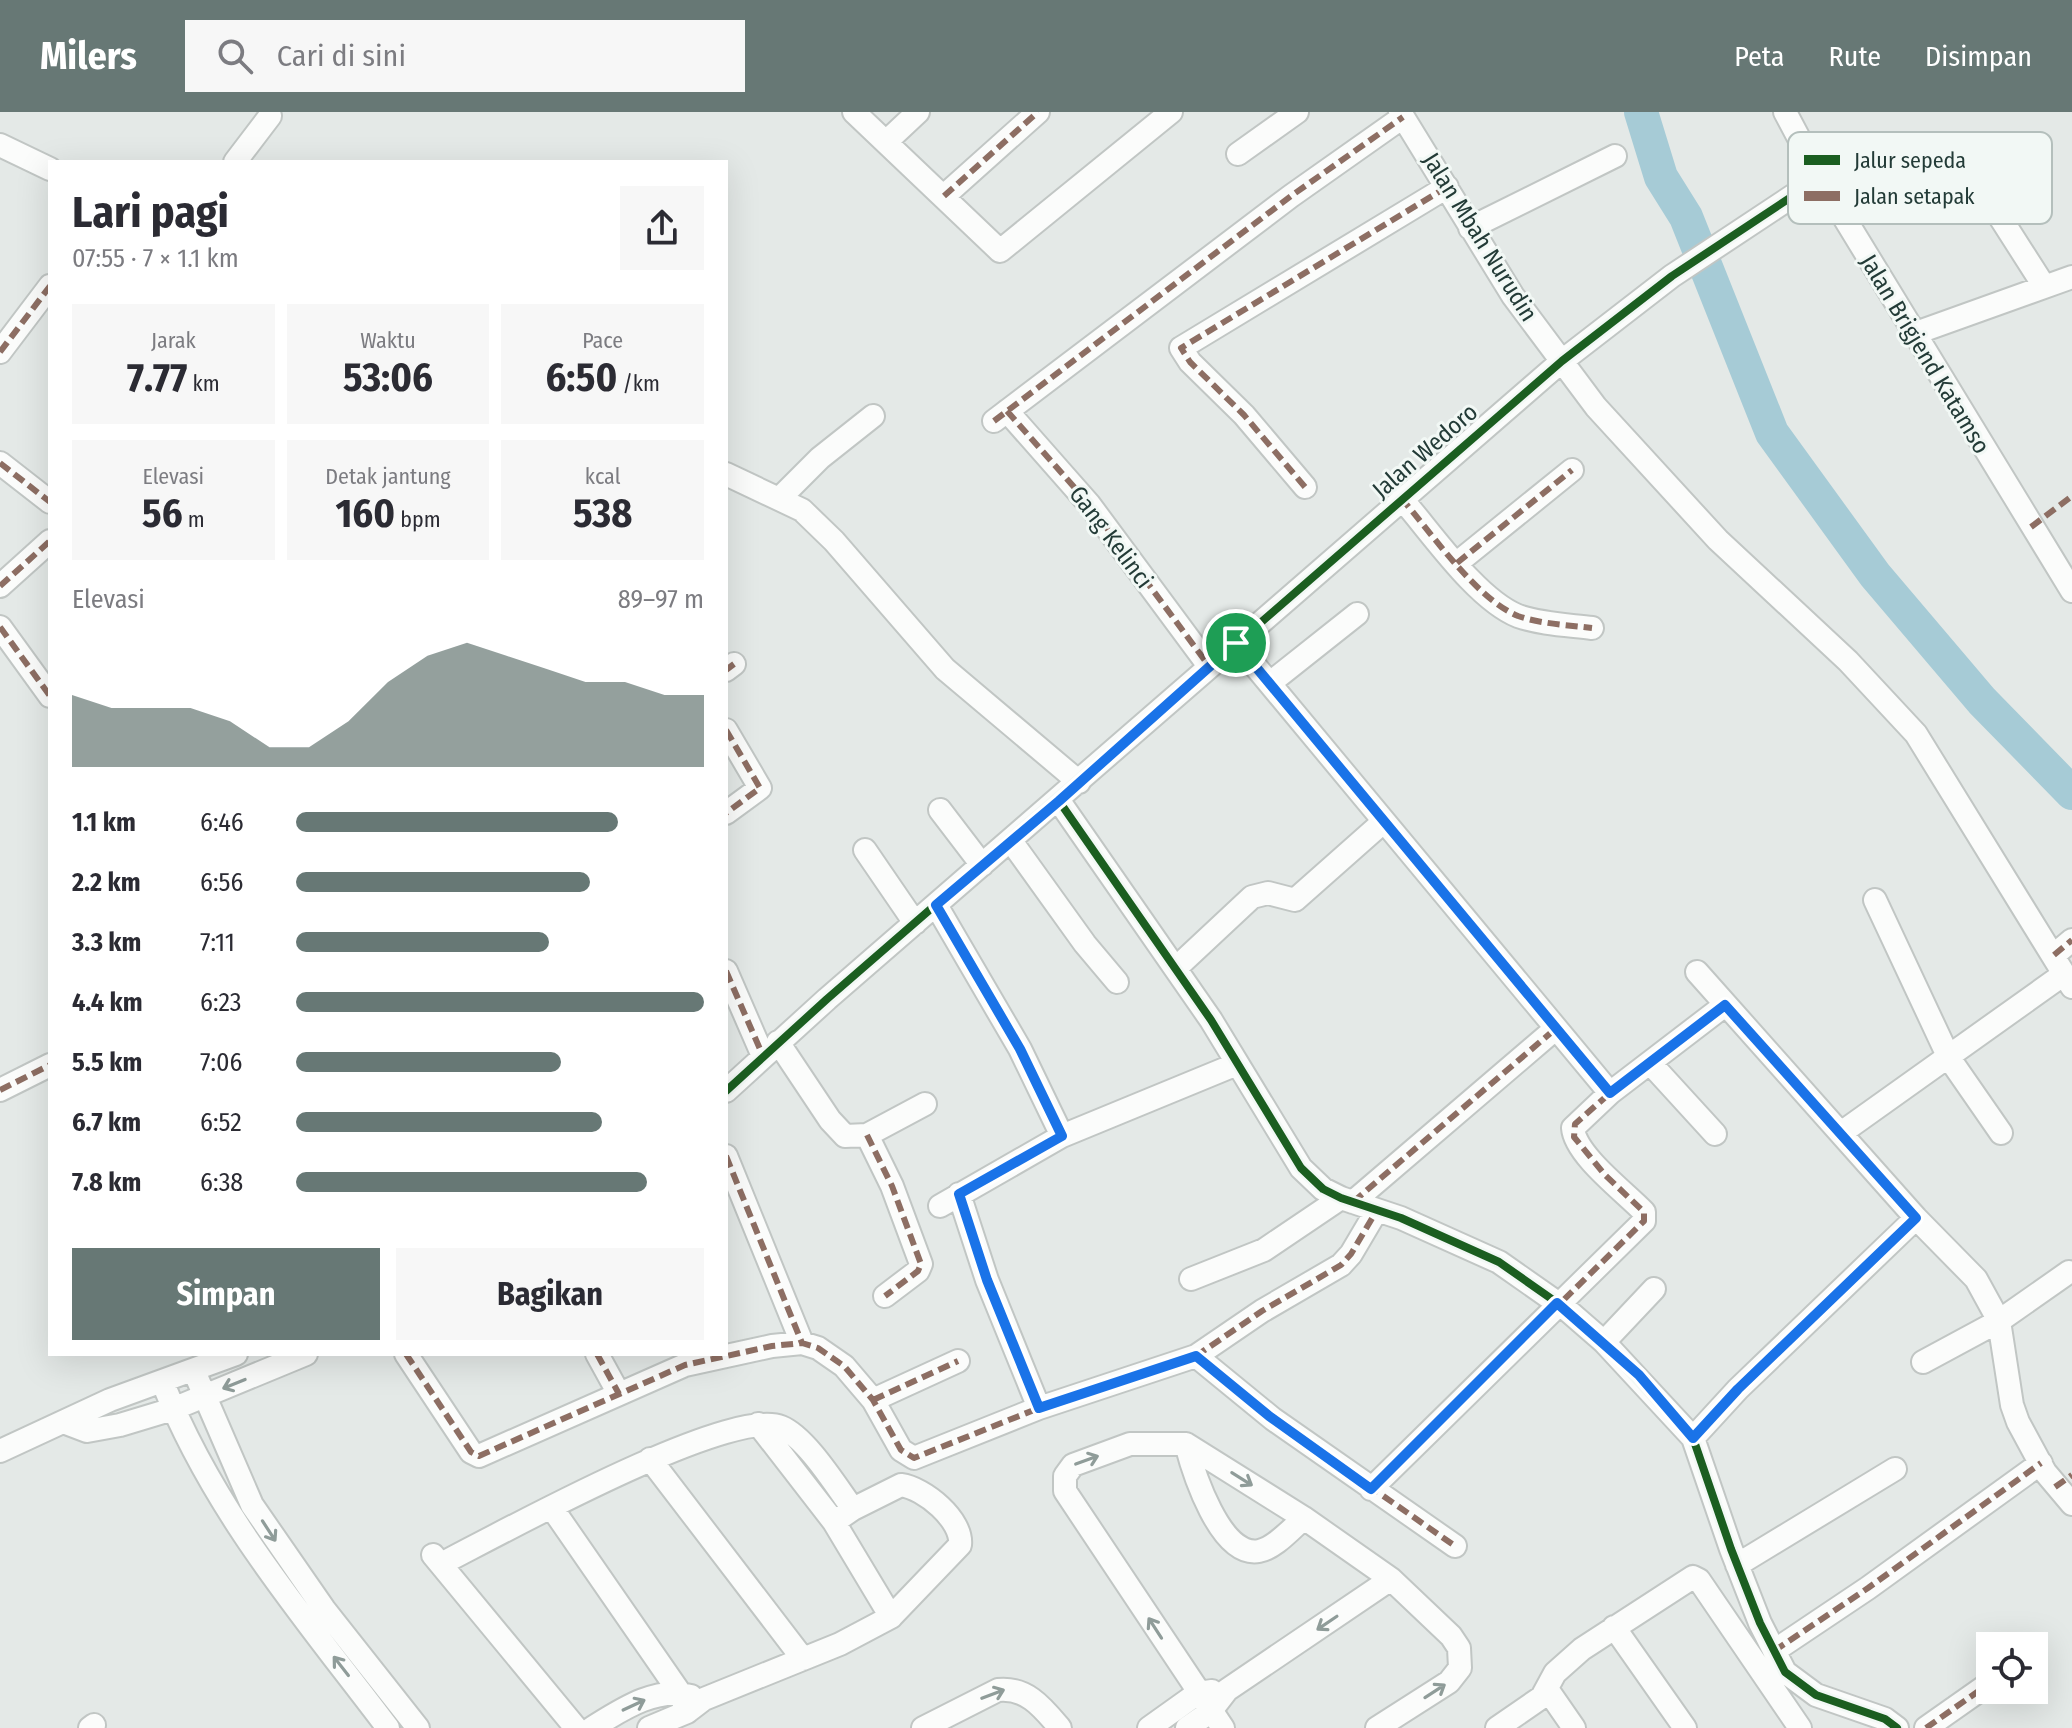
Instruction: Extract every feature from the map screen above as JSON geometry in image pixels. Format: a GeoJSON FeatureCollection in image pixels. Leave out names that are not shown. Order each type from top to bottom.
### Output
{"type":"FeatureCollection","features":[{"type":"Feature","properties":{"kind":"street"},"geometry":{"type":"LineString","coordinates":[[854,112],[944,196],[992,247],[1003,251],[1171,112]]}},
{"type":"Feature","properties":{"kind":"street"},"geometry":{"type":"LineString","coordinates":[[886,142],[918,112]]}},
{"type":"Feature","properties":{"kind":"street"},"geometry":{"type":"LineString","coordinates":[[944,196],[1038,112]]}},
{"type":"Feature","properties":{"kind":"street"},"geometry":{"type":"LineString","coordinates":[[1238,154],[1297,112]]}},
{"type":"Feature","properties":{"kind":"street","name":"Jalan Brigjend Katamso"},"geometry":{"type":"LineString","coordinates":[[1785,112],[1796,132]]}},
{"type":"Feature","properties":{"kind":"street","name":"Jalan Mbah Nurudin"},"geometry":{"type":"LineString","coordinates":[[1401,114],[1513,296],[1596,407],[1718,540],[1848,661],[1916,734],[2063,972]]}},
{"type":"Feature","properties":{"kind":"street","name":"Gang Kelinci"},"geometry":{"type":"LineString","coordinates":[[1209,666],[1089,504],[1001,416],[1401,114]]}},
{"type":"Feature","properties":{"kind":"street"},"geometry":{"type":"LineString","coordinates":[[237,160],[270,116]]}},
{"type":"Feature","properties":{"kind":"street"},"geometry":{"type":"LineString","coordinates":[[0,145],[48,168]]}},
{"type":"Feature","properties":{"kind":"street"},"geometry":{"type":"LineString","coordinates":[[1470,228],[1615,156]]}},
{"type":"Feature","properties":{"kind":"street"},"geometry":{"type":"LineString","coordinates":[[1305,487],[1244,415],[1190,362],[1181,348],[1447,187]]}},
{"type":"Feature","properties":{"kind":"street","name":"Jalan Wedoro"},"geometry":{"type":"LineString","coordinates":[[728,1089],[770,1049],[1059,801],[1401,498],[1562,361],[1672,276],[1788,199]]}},
{"type":"Feature","properties":{"kind":"street","name":"Jalan Brigjend Katamso"},"geometry":{"type":"LineString","coordinates":[[1847,224],[2072,591]]}},
{"type":"Feature","properties":{"kind":"street"},"geometry":{"type":"LineString","coordinates":[[2004,224],[2044,286]]}},
{"type":"Feature","properties":{"kind":"street"},"geometry":{"type":"LineString","coordinates":[[1913,334],[2072,277]]}},
{"type":"Feature","properties":{"kind":"street"},"geometry":{"type":"LineString","coordinates":[[0,352],[48,289]]}},
{"type":"Feature","properties":{"kind":"street"},"geometry":{"type":"LineString","coordinates":[[781,497],[820,458],[873,416]]}},
{"type":"Feature","properties":{"kind":"street"},"geometry":{"type":"LineString","coordinates":[[0,463],[48,500]]}},
{"type":"Feature","properties":{"kind":"street"},"geometry":{"type":"LineString","coordinates":[[1457,563],[1572,470]]}},
{"type":"Feature","properties":{"kind":"street"},"geometry":{"type":"LineString","coordinates":[[728,475],[781,497],[802,510],[834,541],[945,669],[1079,782]]}},
{"type":"Feature","properties":{"kind":"street"},"geometry":{"type":"LineString","coordinates":[[1401,498],[1495,602],[1514,614],[1592,628]]}},
{"type":"Feature","properties":{"kind":"street"},"geometry":{"type":"LineString","coordinates":[[0,586],[48,543]]}},
{"type":"Feature","properties":{"kind":"street"},"geometry":{"type":"LineString","coordinates":[[1270,683],[1357,614]]}},
{"type":"Feature","properties":{"kind":"street"},"geometry":{"type":"LineString","coordinates":[[0,627],[48,693]]}},
{"type":"Feature","properties":{"kind":"street"},"geometry":{"type":"LineString","coordinates":[[1236,643],[1554,1030],[1610,1093]]}},
{"type":"Feature","properties":{"kind":"street"},"geometry":{"type":"LineString","coordinates":[[728,733],[760,788],[728,812]]}},
{"type":"Feature","properties":{"kind":"street"},"geometry":{"type":"LineString","coordinates":[[1059,801],[1176,968],[1301,1168],[1323,1189],[1499,1262],[1557,1303],[1604,1342],[1639,1375],[1693,1438],[1737,1565],[1785,1672],[1816,1695],[1885,1719],[1897,1728]]}},
{"type":"Feature","properties":{"kind":"street"},"geometry":{"type":"LineString","coordinates":[[940,810],[982,865]]}},
{"type":"Feature","properties":{"kind":"street"},"geometry":{"type":"LineString","coordinates":[[1176,968],[1252,897],[1268,893],[1295,900],[1382,823]]}},
{"type":"Feature","properties":{"kind":"street"},"geometry":{"type":"LineString","coordinates":[[1011,841],[1085,944],[1117,982]]}},
{"type":"Feature","properties":{"kind":"street"},"geometry":{"type":"LineString","coordinates":[[865,850],[915,923]]}},
{"type":"Feature","properties":{"kind":"street"},"geometry":{"type":"LineString","coordinates":[[1875,900],[1949,1058],[2001,1133]]}},
{"type":"Feature","properties":{"kind":"street"},"geometry":{"type":"LineString","coordinates":[[936,905],[1020,1049],[1062,1136]]}},
{"type":"Feature","properties":{"kind":"street"},"geometry":{"type":"LineString","coordinates":[[1841,1133],[1949,1058],[2063,972],[2072,940]]}},
{"type":"Feature","properties":{"kind":"street"},"geometry":{"type":"LineString","coordinates":[[1697,972],[1916,1218],[1976,1279],[1999,1321],[2012,1405],[2041,1463],[2064,1481],[2072,1504]]}},
{"type":"Feature","properties":{"kind":"street"},"geometry":{"type":"LineString","coordinates":[[728,975],[770,1049],[840,1132],[850,1138],[867,1135],[925,1104]]}},
{"type":"Feature","properties":{"kind":"street"},"geometry":{"type":"LineString","coordinates":[[1371,1489],[1645,1217],[1574,1137],[1575,1124],[1610,1093],[1725,1005]]}},
{"type":"Feature","properties":{"kind":"street"},"geometry":{"type":"LineString","coordinates":[[1191,1279],[1264,1250],[1347,1200],[1554,1030]]}},
{"type":"Feature","properties":{"kind":"street"},"geometry":{"type":"LineString","coordinates":[[1039,1408],[987,1280],[949,1200],[1062,1136],[1237,1064]]}},
{"type":"Feature","properties":{"kind":"street"},"geometry":{"type":"LineString","coordinates":[[1651,1064],[1715,1134]]}},
{"type":"Feature","properties":{"kind":"street"},"geometry":{"type":"LineString","coordinates":[[0,1090],[48,1066]]}},
{"type":"Feature","properties":{"kind":"street"},"geometry":{"type":"LineString","coordinates":[[867,1135],[892,1186],[921,1264],[915,1274],[885,1296]]}},
{"type":"Feature","properties":{"kind":"street"},"geometry":{"type":"LineString","coordinates":[[728,1161],[802,1343]]}},
{"type":"Feature","properties":{"kind":"street"},"geometry":{"type":"LineString","coordinates":[[728,1356],[802,1343],[818,1348],[844,1366],[873,1400],[901,1450],[914,1458],[1039,1408],[1196,1356],[1262,1311],[1341,1265],[1377,1210]]}},
{"type":"Feature","properties":{"kind":"street"},"geometry":{"type":"LineString","coordinates":[[1693,1438],[1738,1389],[1916,1218]]}},
{"type":"Feature","properties":{"kind":"street"},"geometry":{"type":"LineString","coordinates":[[1923,1362],[1999,1321],[2069,1272]]}},
{"type":"Feature","properties":{"kind":"street"},"geometry":{"type":"LineString","coordinates":[[1604,1342],[1654,1289]]}},
{"type":"Feature","properties":{"kind":"street"},"geometry":{"type":"LineString","coordinates":[[0,1451],[110,1400],[231,1356]]}},
{"type":"Feature","properties":{"kind":"street"},"geometry":{"type":"LineString","coordinates":[[66,1423],[99,1431],[173,1409],[301,1356]]}},
{"type":"Feature","properties":{"kind":"street"},"geometry":{"type":"LineString","coordinates":[[407,1356],[463,1442],[477,1456],[685,1365],[726,1356]]}},
{"type":"Feature","properties":{"kind":"street"},"geometry":{"type":"LineString","coordinates":[[598,1356],[619,1394]]}},
{"type":"Feature","properties":{"kind":"street"},"geometry":{"type":"LineString","coordinates":[[1196,1356],[1269,1416],[1455,1546]]}},
{"type":"Feature","properties":{"kind":"street"},"geometry":{"type":"LineString","coordinates":[[873,1400],[958,1361]]}},
{"type":"Feature","properties":{"kind":"street"},"geometry":{"type":"LineString","coordinates":[[194,1371],[252,1505],[277,1545],[418,1728]]}},
{"type":"Feature","properties":{"kind":"street"},"geometry":{"type":"LineString","coordinates":[[163,1383],[173,1409],[233,1521],[265,1569],[388,1728]]}},
{"type":"Feature","properties":{"kind":"street"},"geometry":{"type":"LineString","coordinates":[[758,1424],[834,1522],[891,1617]]}},
{"type":"Feature","properties":{"kind":"street"},"geometry":{"type":"LineString","coordinates":[[576,1728],[437,1560],[650,1459],[758,1424],[783,1427],[797,1437],[853,1509]]}},
{"type":"Feature","properties":{"kind":"street"},"geometry":{"type":"LineString","coordinates":[[1210,1711],[1063,1483],[1073,1465],[1130,1444],[1186,1444],[1304,1518],[1391,1579],[1451,1636],[1459,1648],[1460,1668],[1449,1682],[1377,1728]]}},
{"type":"Feature","properties":{"kind":"street"},"geometry":{"type":"LineString","coordinates":[[1186,1444],[1194,1479],[1212,1514],[1242,1548],[1251,1552],[1267,1549],[1304,1518]]}},
{"type":"Feature","properties":{"kind":"street"},"geometry":{"type":"LineString","coordinates":[[650,1459],[803,1659]]}},
{"type":"Feature","properties":{"kind":"street"},"geometry":{"type":"LineString","coordinates":[[1774,1651],[1868,1588],[2041,1463]]}},
{"type":"Feature","properties":{"kind":"street"},"geometry":{"type":"LineString","coordinates":[[1737,1565],[1895,1469]]}},
{"type":"Feature","properties":{"kind":"street"},"geometry":{"type":"LineString","coordinates":[[649,1728],[690,1701],[803,1659],[891,1617],[960,1545],[959,1528],[923,1495],[907,1486],[893,1486],[834,1522]]}},
{"type":"Feature","properties":{"kind":"street"},"geometry":{"type":"LineString","coordinates":[[552,1508],[690,1701]]}},
{"type":"Feature","properties":{"kind":"street"},"geometry":{"type":"LineString","coordinates":[[1497,1728],[1542,1697],[1555,1673],[1614,1627],[1695,1578],[1800,1728]]}},
{"type":"Feature","properties":{"kind":"street"},"geometry":{"type":"LineString","coordinates":[[1187,1728],[1210,1711],[1227,1690],[1391,1579]]}},
{"type":"Feature","properties":{"kind":"street"},"geometry":{"type":"LineString","coordinates":[[1614,1627],[1685,1728]]}},
{"type":"Feature","properties":{"kind":"street"},"geometry":{"type":"LineString","coordinates":[[923,1728],[998,1690],[1009,1689],[1040,1704],[1060,1728]]}},
{"type":"Feature","properties":{"kind":"street"},"geometry":{"type":"LineString","coordinates":[[1547,1689],[1574,1728]]}},
{"type":"Feature","properties":{"kind":"street"},"geometry":{"type":"LineString","coordinates":[[1926,1728],[1976,1693]]}},
{"type":"Feature","properties":{"kind":"street"},"geometry":{"type":"LineString","coordinates":[[592,1728],[639,1702],[690,1701]]}},
{"type":"Feature","properties":{"kind":"street"},"geometry":{"type":"LineString","coordinates":[[1149,1728],[1210,1711]]}},
{"type":"Feature","properties":{"kind":"waterway"},"geometry":{"type":"LineString","coordinates":[[1641,112],[1661,177],[1686,217],[1772,433],[1875,575],[1982,701],[2072,793]]}},
{"type":"Feature","properties":{"kind":"marked path"},"geometry":{"type":"LineString","coordinates":[[944,196],[1038,112]]}},
{"type":"Feature","properties":{"kind":"marked path"},"geometry":{"type":"LineString","coordinates":[[994,421],[1291,196],[1403,117]]}},
{"type":"Feature","properties":{"kind":"marked path"},"geometry":{"type":"LineString","coordinates":[[1305,487],[1244,415],[1190,362],[1181,348],[1447,187]]}},
{"type":"Feature","properties":{"kind":"marked path"},"geometry":{"type":"LineString","coordinates":[[0,352],[48,289]]}},
{"type":"Feature","properties":{"kind":"marked path"},"geometry":{"type":"LineString","coordinates":[[1007,411],[1089,504],[1209,666]]}},
{"type":"Feature","properties":{"kind":"marked path"},"geometry":{"type":"LineString","coordinates":[[0,463],[48,500]]}},
{"type":"Feature","properties":{"kind":"marked path"},"geometry":{"type":"LineString","coordinates":[[1457,563],[1572,470]]}},
{"type":"Feature","properties":{"kind":"marked path"},"geometry":{"type":"LineString","coordinates":[[2031,527],[2072,496]]}},
{"type":"Feature","properties":{"kind":"marked path"},"geometry":{"type":"LineString","coordinates":[[1401,498],[1470,580],[1502,607],[1536,621],[1592,628]]}},
{"type":"Feature","properties":{"kind":"marked path"},"geometry":{"type":"LineString","coordinates":[[0,586],[48,543]]}},
{"type":"Feature","properties":{"kind":"marked path"},"geometry":{"type":"LineString","coordinates":[[0,627],[48,693]]}},
{"type":"Feature","properties":{"kind":"marked path"},"geometry":{"type":"LineString","coordinates":[[728,668],[734,664]]}},
{"type":"Feature","properties":{"kind":"marked path"},"geometry":{"type":"LineString","coordinates":[[728,733],[760,788],[728,812]]}},
{"type":"Feature","properties":{"kind":"marked path"},"geometry":{"type":"LineString","coordinates":[[936,905],[1020,1049],[1062,1136]]}},
{"type":"Feature","properties":{"kind":"marked path"},"geometry":{"type":"LineString","coordinates":[[2054,955],[2072,940]]}},
{"type":"Feature","properties":{"kind":"marked path"},"geometry":{"type":"LineString","coordinates":[[728,976],[763,1056]]}},
{"type":"Feature","properties":{"kind":"marked path"},"geometry":{"type":"LineString","coordinates":[[1353,1202],[1554,1030]]}},
{"type":"Feature","properties":{"kind":"marked path"},"geometry":{"type":"LineString","coordinates":[[0,1090],[48,1066]]}},
{"type":"Feature","properties":{"kind":"marked path"},"geometry":{"type":"LineString","coordinates":[[1371,1489],[1644,1221],[1644,1212],[1605,1175],[1574,1137],[1575,1124],[1610,1093]]}},
{"type":"Feature","properties":{"kind":"marked path"},"geometry":{"type":"LineString","coordinates":[[867,1135],[892,1186],[921,1264],[918,1271],[885,1296]]}},
{"type":"Feature","properties":{"kind":"marked path"},"geometry":{"type":"LineString","coordinates":[[728,1161],[802,1343]]}},
{"type":"Feature","properties":{"kind":"marked path"},"geometry":{"type":"LineString","coordinates":[[959,1194],[987,1280],[1039,1408]]}},
{"type":"Feature","properties":{"kind":"marked path"},"geometry":{"type":"LineString","coordinates":[[728,1356],[802,1343],[818,1348],[844,1366],[873,1400],[901,1450],[914,1458],[1039,1408],[1196,1356],[1262,1311],[1341,1265],[1377,1210]]}},
{"type":"Feature","properties":{"kind":"marked path"},"geometry":{"type":"LineString","coordinates":[[407,1356],[471,1452],[479,1456],[685,1365],[726,1356]]}},
{"type":"Feature","properties":{"kind":"marked path"},"geometry":{"type":"LineString","coordinates":[[598,1356],[619,1394]]}},
{"type":"Feature","properties":{"kind":"marked path"},"geometry":{"type":"LineString","coordinates":[[1196,1356],[1273,1419],[1455,1546]]}},
{"type":"Feature","properties":{"kind":"marked path"},"geometry":{"type":"LineString","coordinates":[[873,1400],[958,1361]]}},
{"type":"Feature","properties":{"kind":"marked path"},"geometry":{"type":"LineString","coordinates":[[1774,1651],[1868,1588],[2041,1463]]}},
{"type":"Feature","properties":{"kind":"marked path"},"geometry":{"type":"LineString","coordinates":[[2055,1487],[2072,1475]]}},
{"type":"Feature","properties":{"kind":"marked path"},"geometry":{"type":"LineString","coordinates":[[1926,1728],[1976,1693]]}},
{"type":"Feature","properties":{"kind":"cycle path"},"geometry":{"type":"LineString","coordinates":[[728,1089],[827,999],[1562,361],[1672,276],[1788,199]]}},
{"type":"Feature","properties":{"kind":"cycle path"},"geometry":{"type":"LineString","coordinates":[[1059,801],[1211,1020],[1301,1168],[1323,1189],[1341,1198],[1401,1218],[1499,1262],[1566,1309],[1604,1342],[1693,1438],[1760,1623],[1785,1672],[1816,1695],[1885,1719],[1897,1728]]}},
{"type":"Feature","properties":{"kind":"route"},"geometry":{"type":"LineString","coordinates":[[1236,643],[1382,823],[1610,1093],[1725,1005],[1916,1218],[1738,1389],[1693,1438],[1639,1375],[1557,1303],[1371,1489],[1269,1416],[1196,1356],[1175,1366],[1039,1408],[987,1280],[959,1194],[1062,1136],[1020,1049],[936,905],[1059,801],[1236,643]]}}]}
